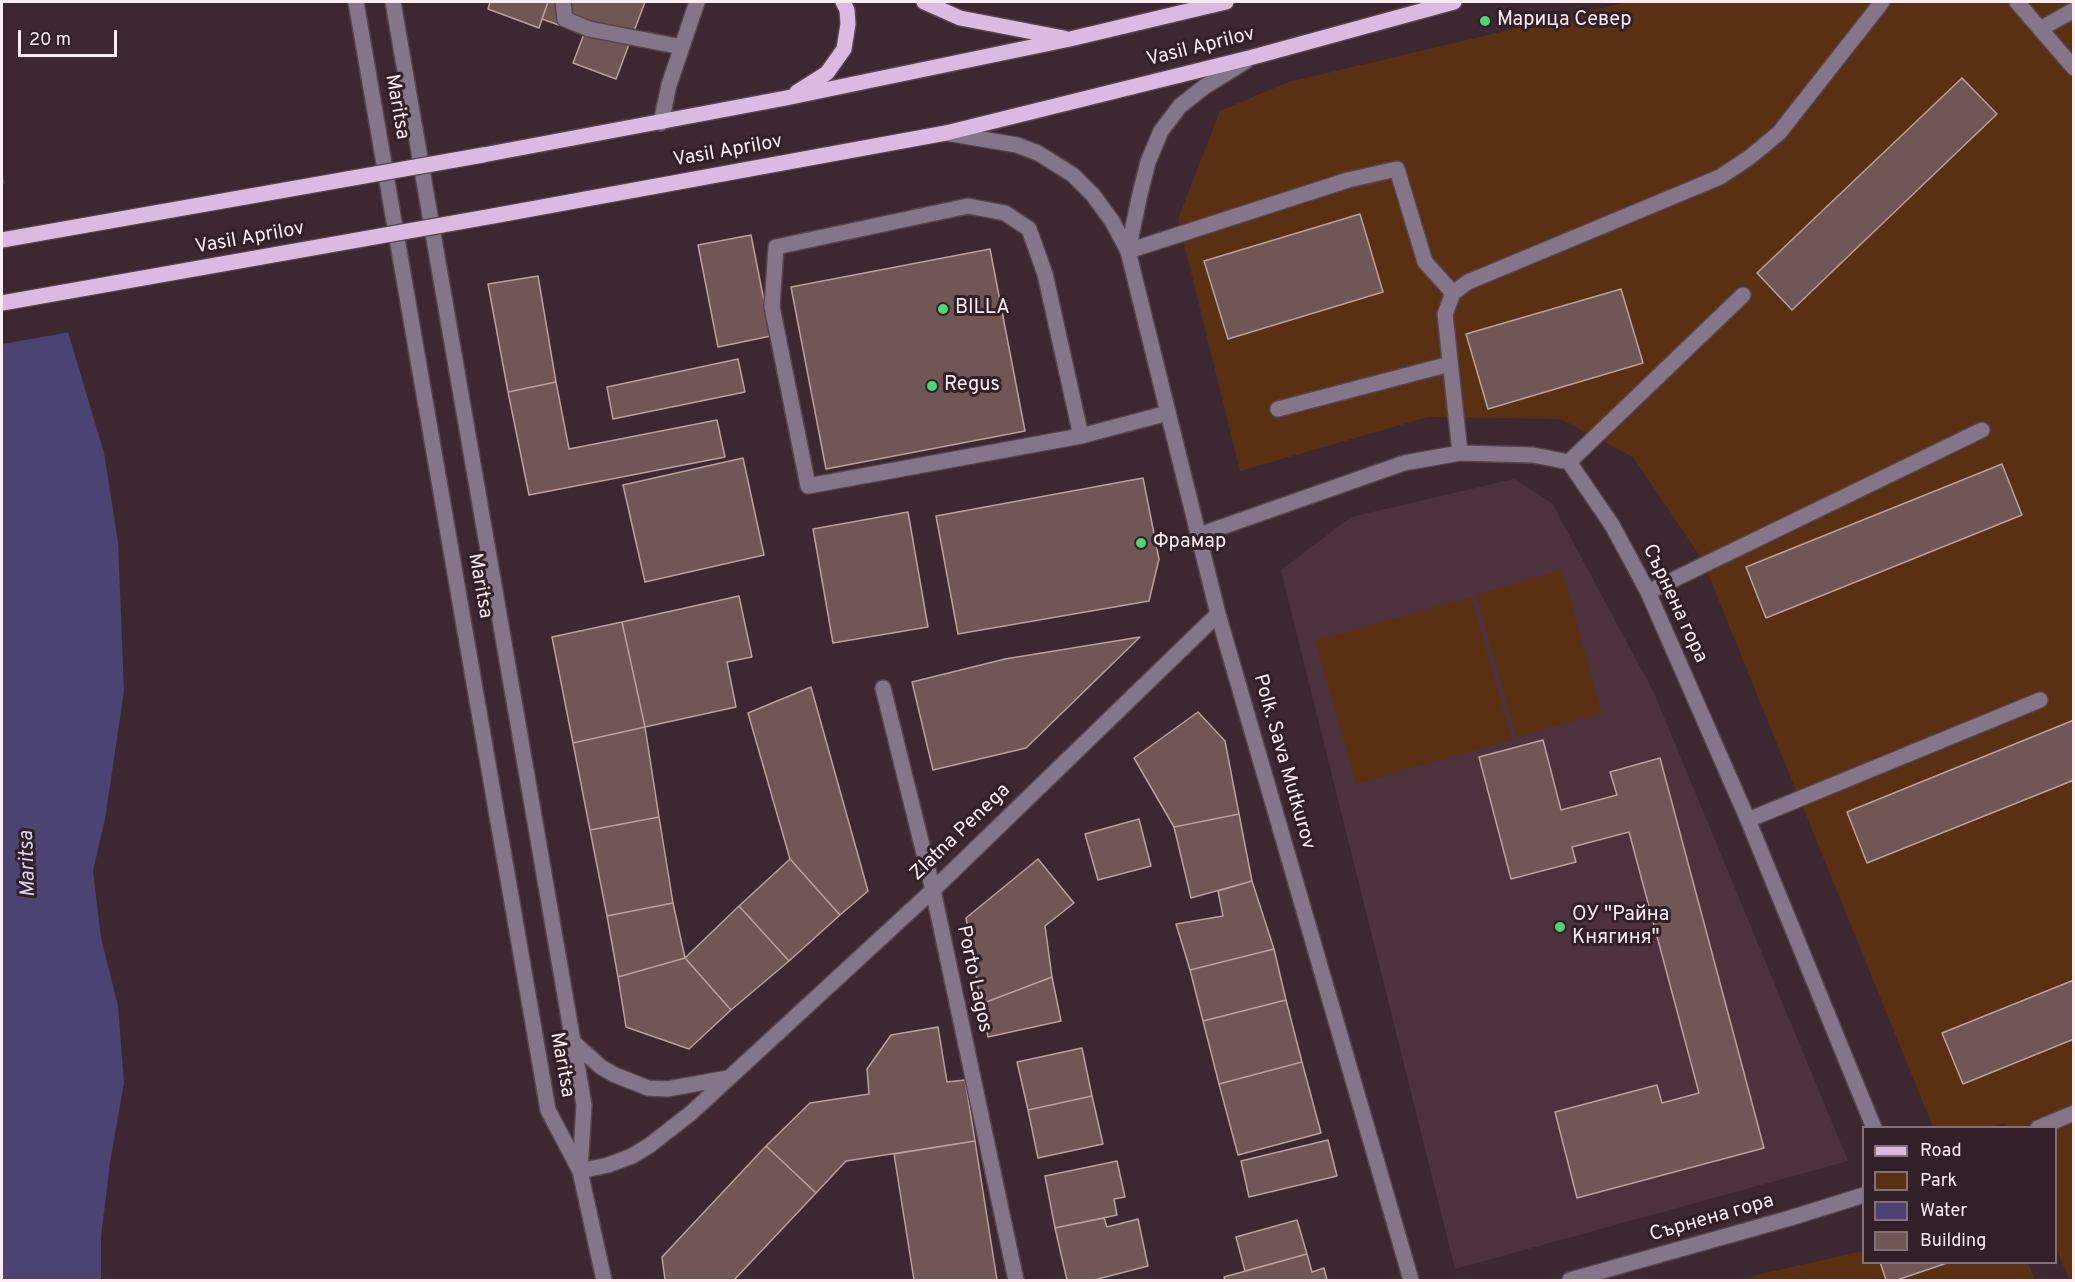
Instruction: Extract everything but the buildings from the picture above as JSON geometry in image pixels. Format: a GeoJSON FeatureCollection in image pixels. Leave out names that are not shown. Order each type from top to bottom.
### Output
{"type":"FeatureCollection","features":[{"type":"Feature","properties":{"kind":"main road"},"geometry":{"type":"LineString","coordinates":[[786,98],[827,73],[844,49],[848,24],[847,10],[843,2]]}},
{"type":"Feature","properties":{"kind":"main road"},"geometry":{"type":"LineString","coordinates":[[924,2],[960,18],[1070,39]]}},
{"type":"Feature","properties":{"kind":"main road","name":"Vasil Aprilov"},"geometry":{"type":"LineString","coordinates":[[2,240],[661,123],[1070,39],[1226,2]]}},
{"type":"Feature","properties":{"kind":"main road","name":"Vasil Aprilov"},"geometry":{"type":"LineString","coordinates":[[2,303],[946,133],[1253,57],[1454,2]]}},
{"type":"Feature","properties":{"kind":"street","name":"Maritsa"},"geometry":{"type":"LineString","coordinates":[[356,2],[548,1110],[580,1172],[604,1281]]}},
{"type":"Feature","properties":{"kind":"street","name":"Maritsa"},"geometry":{"type":"LineString","coordinates":[[393,2],[584,1105],[580,1172]]}},
{"type":"Feature","properties":{"kind":"street"},"geometry":{"type":"LineString","coordinates":[[563,2],[565,19],[588,29],[681,46]]}},
{"type":"Feature","properties":{"kind":"street"},"geometry":{"type":"LineString","coordinates":[[661,123],[669,85],[697,2]]}},
{"type":"Feature","properties":{"kind":"street"},"geometry":{"type":"LineString","coordinates":[[1460,453],[1445,314],[1453,293],[1468,282],[1720,177],[1750,157],[1779,133],[1882,2]]}},
{"type":"Feature","properties":{"kind":"street"},"geometry":{"type":"LineString","coordinates":[[2017,2],[2073,68]]}},
{"type":"Feature","properties":{"kind":"street"},"geometry":{"type":"LineString","coordinates":[[2040,29],[2073,10]]}},
{"type":"Feature","properties":{"kind":"street"},"geometry":{"type":"LineString","coordinates":[[1128,251],[1148,162],[1161,131],[1180,106],[1204,87],[1253,57]]}},
{"type":"Feature","properties":{"kind":"street"},"geometry":{"type":"LineString","coordinates":[[946,133],[1017,145],[1038,153],[1073,175],[1093,195],[1112,221],[1128,251]]}},
{"type":"Feature","properties":{"kind":"street"},"geometry":{"type":"LineString","coordinates":[[1128,251],[1348,180],[1397,169],[1425,262],[1453,293]]}},
{"type":"Feature","properties":{"kind":"street"},"geometry":{"type":"LineString","coordinates":[[1081,436],[1045,274],[1029,229],[1005,213],[968,206],[776,247],[772,307],[808,486],[1081,436],[1168,413]]}},
{"type":"Feature","properties":{"kind":"street","name":"Polk. Sava Mutkurov"},"geometry":{"type":"LineString","coordinates":[[1128,251],[1218,614],[1412,1281]]}},
{"type":"Feature","properties":{"kind":"street"},"geometry":{"type":"LineString","coordinates":[[1199,535],[1404,463],[1460,453],[1533,456],[1569,462],[1743,295]]}},
{"type":"Feature","properties":{"kind":"street"},"geometry":{"type":"LineString","coordinates":[[1278,409],[1450,364]]}},
{"type":"Feature","properties":{"kind":"street"},"geometry":{"type":"LineString","coordinates":[[1648,592],[1982,430]]}},
{"type":"Feature","properties":{"kind":"street","name":"Сърнена гора"},"geometry":{"type":"LineString","coordinates":[[1569,462],[1612,525],[1648,592],[1748,820],[1873,1126]]}},
{"type":"Feature","properties":{"kind":"street","name":"Zlatna Penega"},"geometry":{"type":"LineString","coordinates":[[580,1172],[619,1161],[650,1145],[691,1113],[933,890],[1218,614]]}},
{"type":"Feature","properties":{"kind":"street","name":"Porto Lagos"},"geometry":{"type":"LineString","coordinates":[[883,688],[933,890],[1016,1281]]}},
{"type":"Feature","properties":{"kind":"street"},"geometry":{"type":"LineString","coordinates":[[1748,820],[2040,700]]}},
{"type":"Feature","properties":{"kind":"street"},"geometry":{"type":"LineString","coordinates":[[572,1041],[601,1067],[622,1079],[648,1088],[667,1089],[728,1078]]}},
{"type":"Feature","properties":{"kind":"street"},"geometry":{"type":"LineString","coordinates":[[2043,1126],[2073,1113]]}},
{"type":"Feature","properties":{"kind":"street","name":"Сърнена гора"},"geometry":{"type":"LineString","coordinates":[[1570,1281],[1787,1219],[1862,1194]]}},
{"type":"Feature","properties":{"kind":"shaded area","name":"ОУ \"Райна Княгиня\""},"geometry":{"type":"Polygon","coordinates":[[[1514,479],[1552,503],[1654,693],[1848,1161],[1455,1269],[1281,570],[1351,517],[1514,479]]]}},
{"type":"Feature","properties":{"kind":"green space"},"geometry":{"type":"Polygon","coordinates":[[[1628,2],[2073,2],[2073,1280],[2069,1280],[2057,1250],[2057,1126],[2006,1126],[2004,1123],[1996,1126],[1933,1126],[1702,559],[1633,457],[1561,419],[1428,417],[1240,471],[1178,219],[1220,111],[1289,82],[1628,2]]]}},
{"type":"Feature","properties":{"kind":"green space"},"geometry":{"type":"Polygon","coordinates":[[[1562,570],[1602,713],[1516,737],[1476,595],[1562,570]]]}},
{"type":"Feature","properties":{"kind":"green space"},"geometry":{"type":"Polygon","coordinates":[[[1471,597],[1512,740],[1356,784],[1315,641],[1471,597]]]}},
{"type":"Feature","properties":{"kind":"green space"},"geometry":{"type":"Polygon","coordinates":[[[1862,1251],[1862,1264],[2028,1264],[2035,1280],[1753,1280],[1752,1276],[1862,1251]]]}},
{"type":"Feature","properties":{"kind":"water"},"geometry":{"type":"Polygon","coordinates":[[[2,176],[56,292],[104,453],[118,542],[124,691],[105,819],[93,871],[101,938],[118,1006],[124,1083],[110,1162],[101,1237],[101,1280],[2,1280],[2,176]]]}},
{"type":"Feature","properties":{"kind":"pier"},"geometry":{"type":"Polygon","coordinates":[[[9,183],[59,291],[71,332],[2,344],[2,184],[9,183]]]}},
{"type":"Feature","properties":{"kind":"place","name":"Марица Север"},"geometry":{"type":"Point","coordinates":[1485,21]}},
{"type":"Feature","properties":{"kind":"place","name":"BILLA"},"geometry":{"type":"Point","coordinates":[943,309]}},
{"type":"Feature","properties":{"kind":"place","name":"Regus"},"geometry":{"type":"Point","coordinates":[932,386]}},
{"type":"Feature","properties":{"kind":"place","name":"Фрамар"},"geometry":{"type":"Point","coordinates":[1141,543]}},
{"type":"Feature","properties":{"kind":"place","name":"ОУ \"Райна Княгиня\""},"geometry":{"type":"Point","coordinates":[1560,927]}}]}
